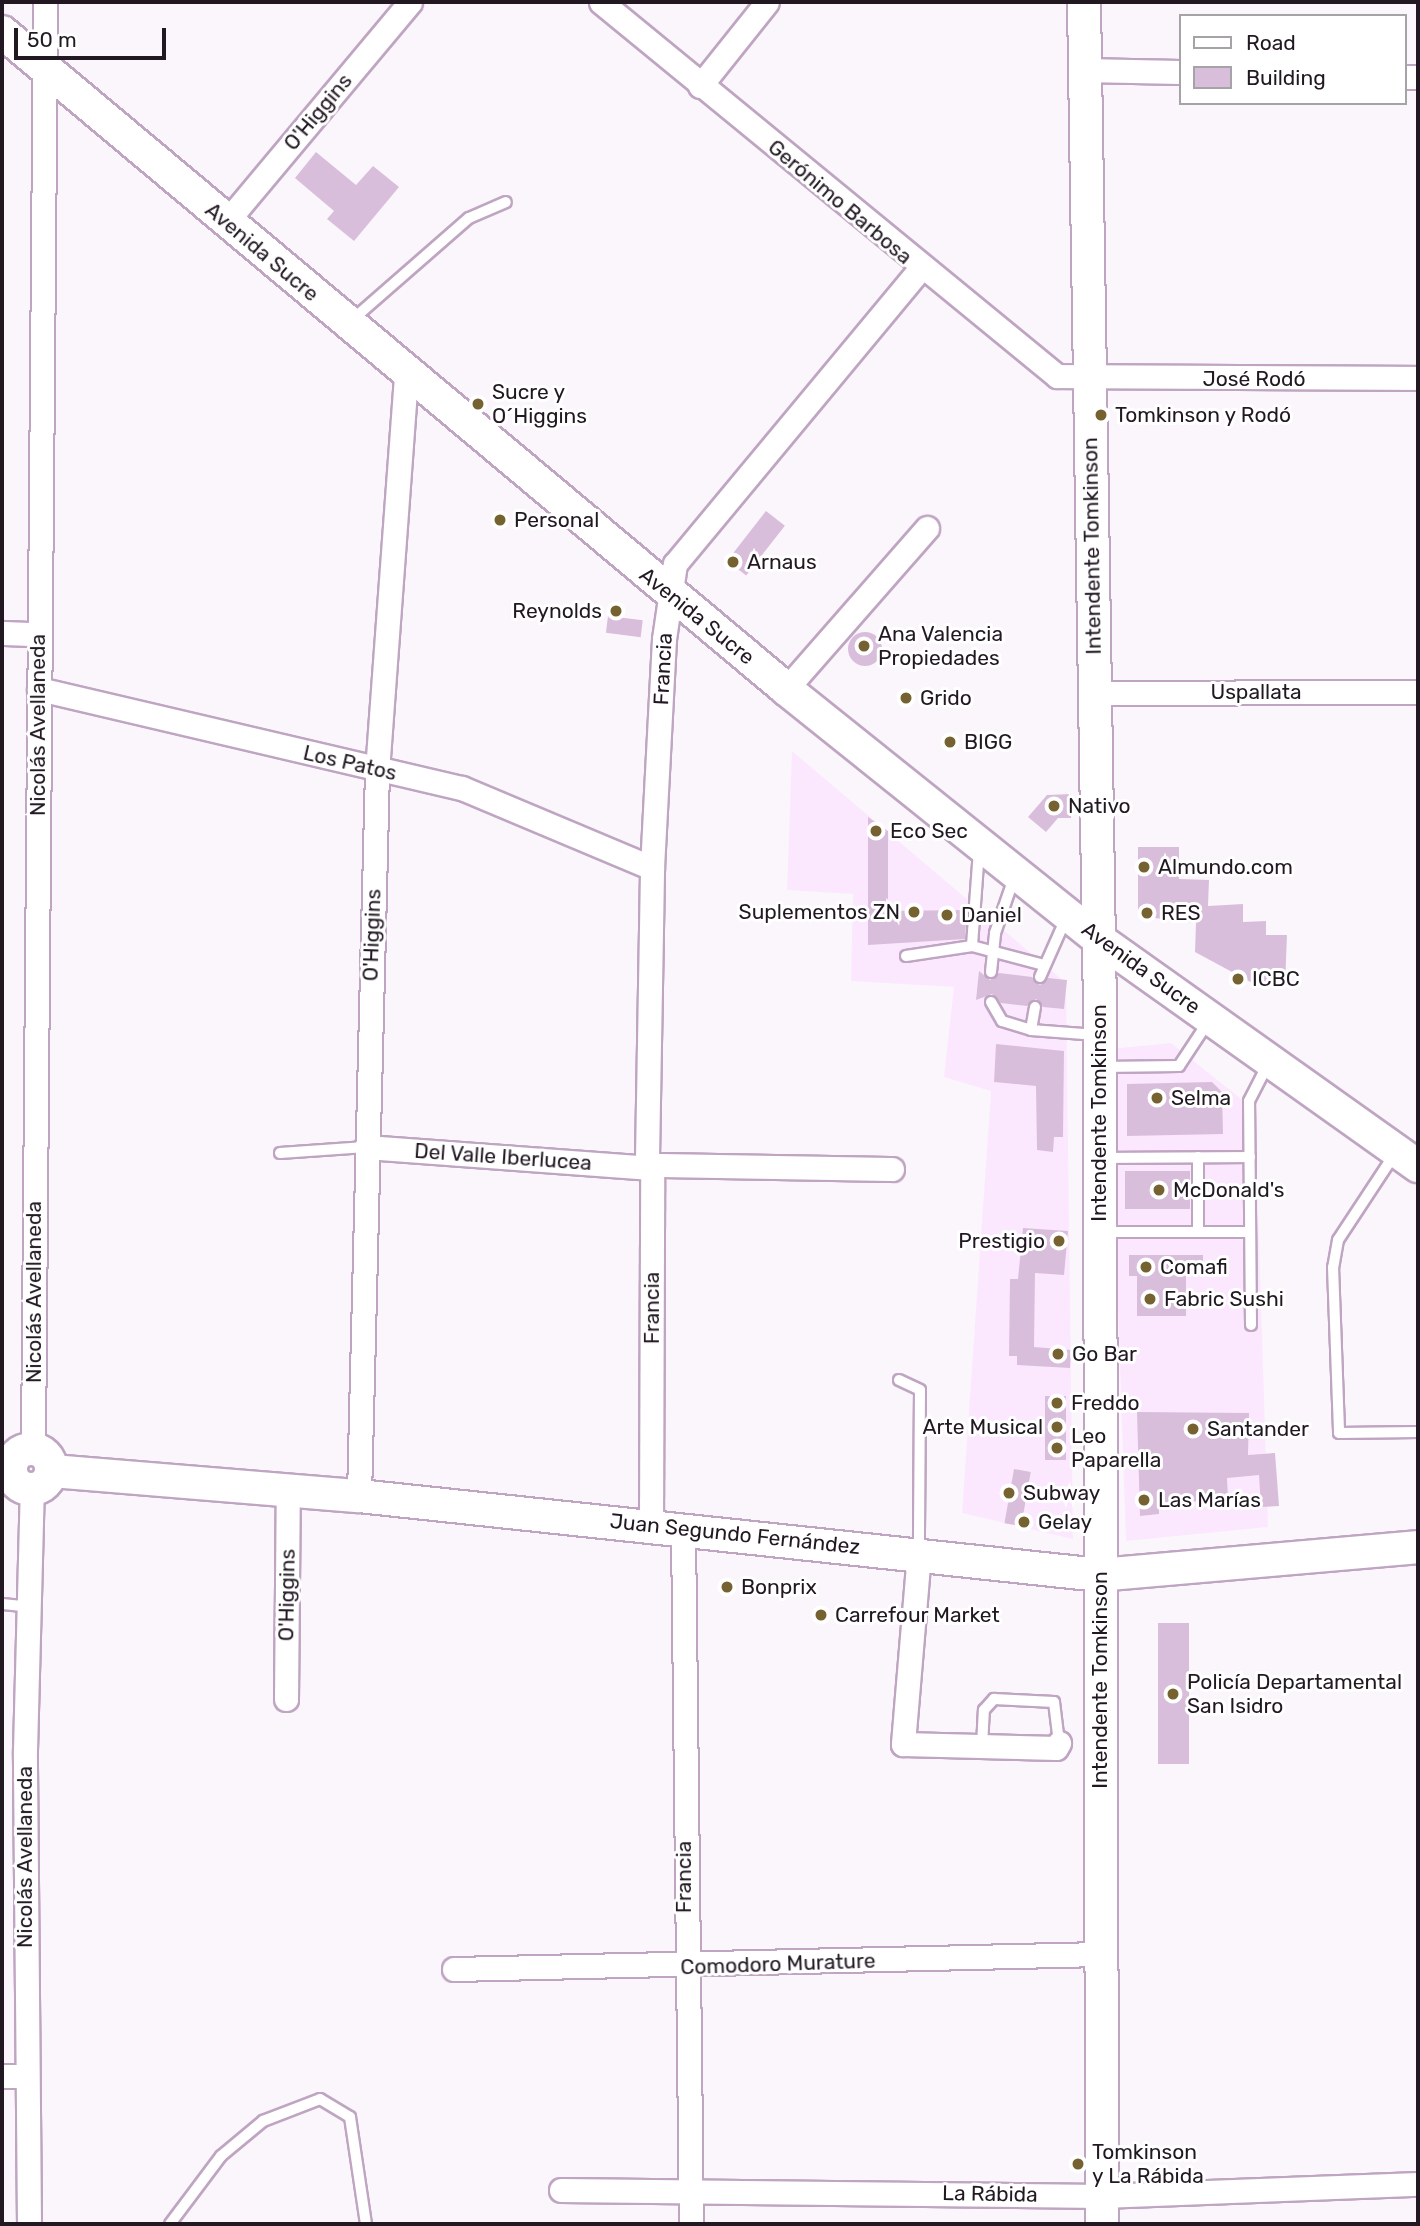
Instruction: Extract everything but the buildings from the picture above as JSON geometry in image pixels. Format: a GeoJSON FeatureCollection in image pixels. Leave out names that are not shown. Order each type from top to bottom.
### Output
{"type":"FeatureCollection","features":[{"type":"Feature","properties":{"kind":"main road","name":"Intendente Tomkinson"},"geometry":{"type":"LineString","coordinates":[[1084,2],[1100,1035],[1102,2210]]}},
{"type":"Feature","properties":{"kind":"main road","name":"Avenida Sucre"},"geometry":{"type":"LineString","coordinates":[[2,32],[406,375],[786,689],[1097,938],[1407,1159]]}},
{"type":"Feature","properties":{"kind":"main road","name":"Juan Segundo Fernández"},"geometry":{"type":"LineString","coordinates":[[26,1468],[359,1496],[651,1525],[1099,1575],[1418,1547]]}},
{"type":"Feature","properties":{"kind":"street","name":"Nicolás Avellaneda"},"geometry":{"type":"LineString","coordinates":[[29,2224],[26,2076],[29,1607],[26,1468],[39,689],[46,2]]}},
{"type":"Feature","properties":{"kind":"street","name":"O'Higgins"},"geometry":{"type":"LineString","coordinates":[[227,221],[410,2]]}},
{"type":"Feature","properties":{"kind":"street","name":"Gerónimo Barbosa"},"geometry":{"type":"LineString","coordinates":[[601,2],[920,269],[1040,365],[1057,376],[1089,379]]}},
{"type":"Feature","properties":{"kind":"street"},"geometry":{"type":"LineString","coordinates":[[700,86],[767,2]]}},
{"type":"Feature","properties":{"kind":"street"},"geometry":{"type":"LineString","coordinates":[[1084,70],[1178,72]]}},
{"type":"Feature","properties":{"kind":"street","name":"Francia"},"geometry":{"type":"LineString","coordinates":[[651,1525],[652,868],[669,592],[675,564],[690,544],[920,269]]}},
{"type":"Feature","properties":{"kind":"street","name":"O'Higgins"},"geometry":{"type":"LineString","coordinates":[[359,1496],[377,771],[406,375]]}},
{"type":"Feature","properties":{"kind":"street","name":"José Rodó"},"geometry":{"type":"LineString","coordinates":[[1089,379],[1418,378]]}},
{"type":"Feature","properties":{"kind":"street"},"geometry":{"type":"LineString","coordinates":[[786,689],[927,528]]}},
{"type":"Feature","properties":{"kind":"street"},"geometry":{"type":"LineString","coordinates":[[2,633],[38,634]]}},
{"type":"Feature","properties":{"kind":"street","name":"Los Patos"},"geometry":{"type":"LineString","coordinates":[[39,689],[377,771],[463,788],[652,868]]}},
{"type":"Feature","properties":{"kind":"street","name":"Uspallata"},"geometry":{"type":"LineString","coordinates":[[1094,693],[1418,692]]}},
{"type":"Feature","properties":{"kind":"street","name":"Del Valle Iberlucea"},"geometry":{"type":"LineString","coordinates":[[366,1147],[650,1166],[892,1169]]}},
{"type":"Feature","properties":{"kind":"street","name":"O'Higgins"},"geometry":{"type":"LineString","coordinates":[[286,1699],[288,1490]]}},
{"type":"Feature","properties":{"kind":"street","name":"Francia"},"geometry":{"type":"LineString","coordinates":[[683,1530],[684,1968],[691,2224]]}},
{"type":"Feature","properties":{"kind":"street"},"geometry":{"type":"LineString","coordinates":[[919,1553],[900,1735],[916,1749],[1056,1748],[1059,1743]]}},
{"type":"Feature","properties":{"kind":"street","name":"Comodoro Murature"},"geometry":{"type":"LineString","coordinates":[[454,1969],[684,1968],[1101,1954]]}},
{"type":"Feature","properties":{"kind":"street"},"geometry":{"type":"LineString","coordinates":[[2,2076],[26,2076]]}},
{"type":"Feature","properties":{"kind":"street","name":"La Rábida"},"geometry":{"type":"LineString","coordinates":[[561,2190],[690,2190],[1102,2210],[1418,2184]]}},
{"type":"Feature","properties":{"kind":"lane"},"geometry":{"type":"LineString","coordinates":[[348,324],[469,218],[506,202]]}},
{"type":"Feature","properties":{"kind":"lane"},"geometry":{"type":"LineString","coordinates":[[972,946],[979,843]]}},
{"type":"Feature","properties":{"kind":"lane"},"geometry":{"type":"LineString","coordinates":[[991,972],[990,956],[1016,873]]}},
{"type":"Feature","properties":{"kind":"lane"},"geometry":{"type":"LineString","coordinates":[[1040,978],[1068,914]]}},
{"type":"Feature","properties":{"kind":"lane"},"geometry":{"type":"LineString","coordinates":[[906,957],[972,946],[990,956],[1044,965]]}},
{"type":"Feature","properties":{"kind":"lane"},"geometry":{"type":"LineString","coordinates":[[990,1002],[1002,1021],[1031,1030],[1100,1035]]}},
{"type":"Feature","properties":{"kind":"lane"},"geometry":{"type":"LineString","coordinates":[[1031,1030],[1035,1007]]}},
{"type":"Feature","properties":{"kind":"lane"},"geometry":{"type":"LineString","coordinates":[[1100,1066],[1164,1071],[1179,1066],[1209,1018]]}},
{"type":"Feature","properties":{"kind":"lane"},"geometry":{"type":"LineString","coordinates":[[1251,1325],[1249,1101],[1269,1061]]}},
{"type":"Feature","properties":{"kind":"lane"},"geometry":{"type":"LineString","coordinates":[[280,1153],[366,1147]]}},
{"type":"Feature","properties":{"kind":"lane"},"geometry":{"type":"LineString","coordinates":[[1198,1157],[1198,1232]]}},
{"type":"Feature","properties":{"kind":"lane"},"geometry":{"type":"LineString","coordinates":[[1100,1158],[1250,1157]]}},
{"type":"Feature","properties":{"kind":"lane"},"geometry":{"type":"LineString","coordinates":[[1407,1159],[1338,1240],[1333,1266],[1339,1433],[1418,1432]]}},
{"type":"Feature","properties":{"kind":"lane"},"geometry":{"type":"LineString","coordinates":[[1099,1232],[1250,1232]]}},
{"type":"Feature","properties":{"kind":"lane"},"geometry":{"type":"LineString","coordinates":[[899,1380],[920,1390],[919,1553]]}},
{"type":"Feature","properties":{"kind":"lane"},"geometry":{"type":"LineString","coordinates":[[2,1604],[29,1607]]}},
{"type":"Feature","properties":{"kind":"lane"},"geometry":{"type":"LineString","coordinates":[[982,1747],[984,1710],[994,1699],[1054,1702],[1059,1743]]}},
{"type":"Feature","properties":{"kind":"lane"},"geometry":{"type":"LineString","coordinates":[[170,2224],[221,2155],[263,2121],[320,2099],[350,2117],[366,2224]]}},
{"type":"Feature","properties":{"kind":"shaded area"},"geometry":{"type":"Polygon","coordinates":[[[792,751],[1066,983],[1073,1539],[962,1513],[991,1091],[944,1077],[954,987],[851,981],[853,894],[787,890],[792,751]]]}},
{"type":"Feature","properties":{"kind":"shaded area"},"geometry":{"type":"Polygon","coordinates":[[[1171,1043],[1255,1110],[1268,1527],[1126,1541],[1109,1049],[1171,1043]]]}},
{"type":"Feature","properties":{"kind":"place","name":"Sucre y O´Higgins"},"geometry":{"type":"Point","coordinates":[478,404]}},
{"type":"Feature","properties":{"kind":"place","name":"Tomkinson y Rodó"},"geometry":{"type":"Point","coordinates":[1101,415]}},
{"type":"Feature","properties":{"kind":"place","name":"Personal"},"geometry":{"type":"Point","coordinates":[500,520]}},
{"type":"Feature","properties":{"kind":"place","name":"Arnaus"},"geometry":{"type":"Point","coordinates":[733,562]}},
{"type":"Feature","properties":{"kind":"place","name":"Reynolds"},"geometry":{"type":"Point","coordinates":[616,611]}},
{"type":"Feature","properties":{"kind":"place","name":"Ana Valencia Propiedades"},"geometry":{"type":"Point","coordinates":[864,646]}},
{"type":"Feature","properties":{"kind":"place","name":"Grido"},"geometry":{"type":"Point","coordinates":[906,698]}},
{"type":"Feature","properties":{"kind":"place","name":"BIGG"},"geometry":{"type":"Point","coordinates":[950,742]}},
{"type":"Feature","properties":{"kind":"place","name":"Nativo"},"geometry":{"type":"Point","coordinates":[1054,806]}},
{"type":"Feature","properties":{"kind":"place","name":"Eco Sec"},"geometry":{"type":"Point","coordinates":[876,831]}},
{"type":"Feature","properties":{"kind":"place","name":"Almundo.com"},"geometry":{"type":"Point","coordinates":[1144,867]}},
{"type":"Feature","properties":{"kind":"place","name":"Suplementos ZN"},"geometry":{"type":"Point","coordinates":[914,912]}},
{"type":"Feature","properties":{"kind":"place","name":"RES"},"geometry":{"type":"Point","coordinates":[1147,913]}},
{"type":"Feature","properties":{"kind":"place","name":"Daniel"},"geometry":{"type":"Point","coordinates":[947,915]}},
{"type":"Feature","properties":{"kind":"place","name":"ICBC"},"geometry":{"type":"Point","coordinates":[1238,979]}},
{"type":"Feature","properties":{"kind":"place","name":"Selma"},"geometry":{"type":"Point","coordinates":[1157,1098]}},
{"type":"Feature","properties":{"kind":"place","name":"McDonald's"},"geometry":{"type":"Point","coordinates":[1159,1190]}},
{"type":"Feature","properties":{"kind":"place","name":"Prestigio"},"geometry":{"type":"Point","coordinates":[1059,1241]}},
{"type":"Feature","properties":{"kind":"place","name":"Comafi"},"geometry":{"type":"Point","coordinates":[1146,1267]}},
{"type":"Feature","properties":{"kind":"place","name":"Fabric Sushi"},"geometry":{"type":"Point","coordinates":[1150,1299]}},
{"type":"Feature","properties":{"kind":"place","name":"Go Bar"},"geometry":{"type":"Point","coordinates":[1058,1354]}},
{"type":"Feature","properties":{"kind":"place","name":"Freddo"},"geometry":{"type":"Point","coordinates":[1057,1403]}},
{"type":"Feature","properties":{"kind":"place","name":"Arte Musical"},"geometry":{"type":"Point","coordinates":[1057,1427]}},
{"type":"Feature","properties":{"kind":"place","name":"Santander"},"geometry":{"type":"Point","coordinates":[1193,1429]}},
{"type":"Feature","properties":{"kind":"place","name":"Leo Paparella"},"geometry":{"type":"Point","coordinates":[1057,1448]}},
{"type":"Feature","properties":{"kind":"place","name":"Subway"},"geometry":{"type":"Point","coordinates":[1009,1493]}},
{"type":"Feature","properties":{"kind":"place","name":"Las Marías"},"geometry":{"type":"Point","coordinates":[1144,1500]}},
{"type":"Feature","properties":{"kind":"place","name":"Gelay"},"geometry":{"type":"Point","coordinates":[1024,1522]}},
{"type":"Feature","properties":{"kind":"place","name":"Bonprix"},"geometry":{"type":"Point","coordinates":[727,1587]}},
{"type":"Feature","properties":{"kind":"place","name":"Carrefour Market"},"geometry":{"type":"Point","coordinates":[821,1615]}},
{"type":"Feature","properties":{"kind":"place","name":"Policía Departamental San Isidro"},"geometry":{"type":"Point","coordinates":[1173,1694]}},
{"type":"Feature","properties":{"kind":"place","name":"Tomkinson y La Rábida"},"geometry":{"type":"Point","coordinates":[1078,2164]}}]}
